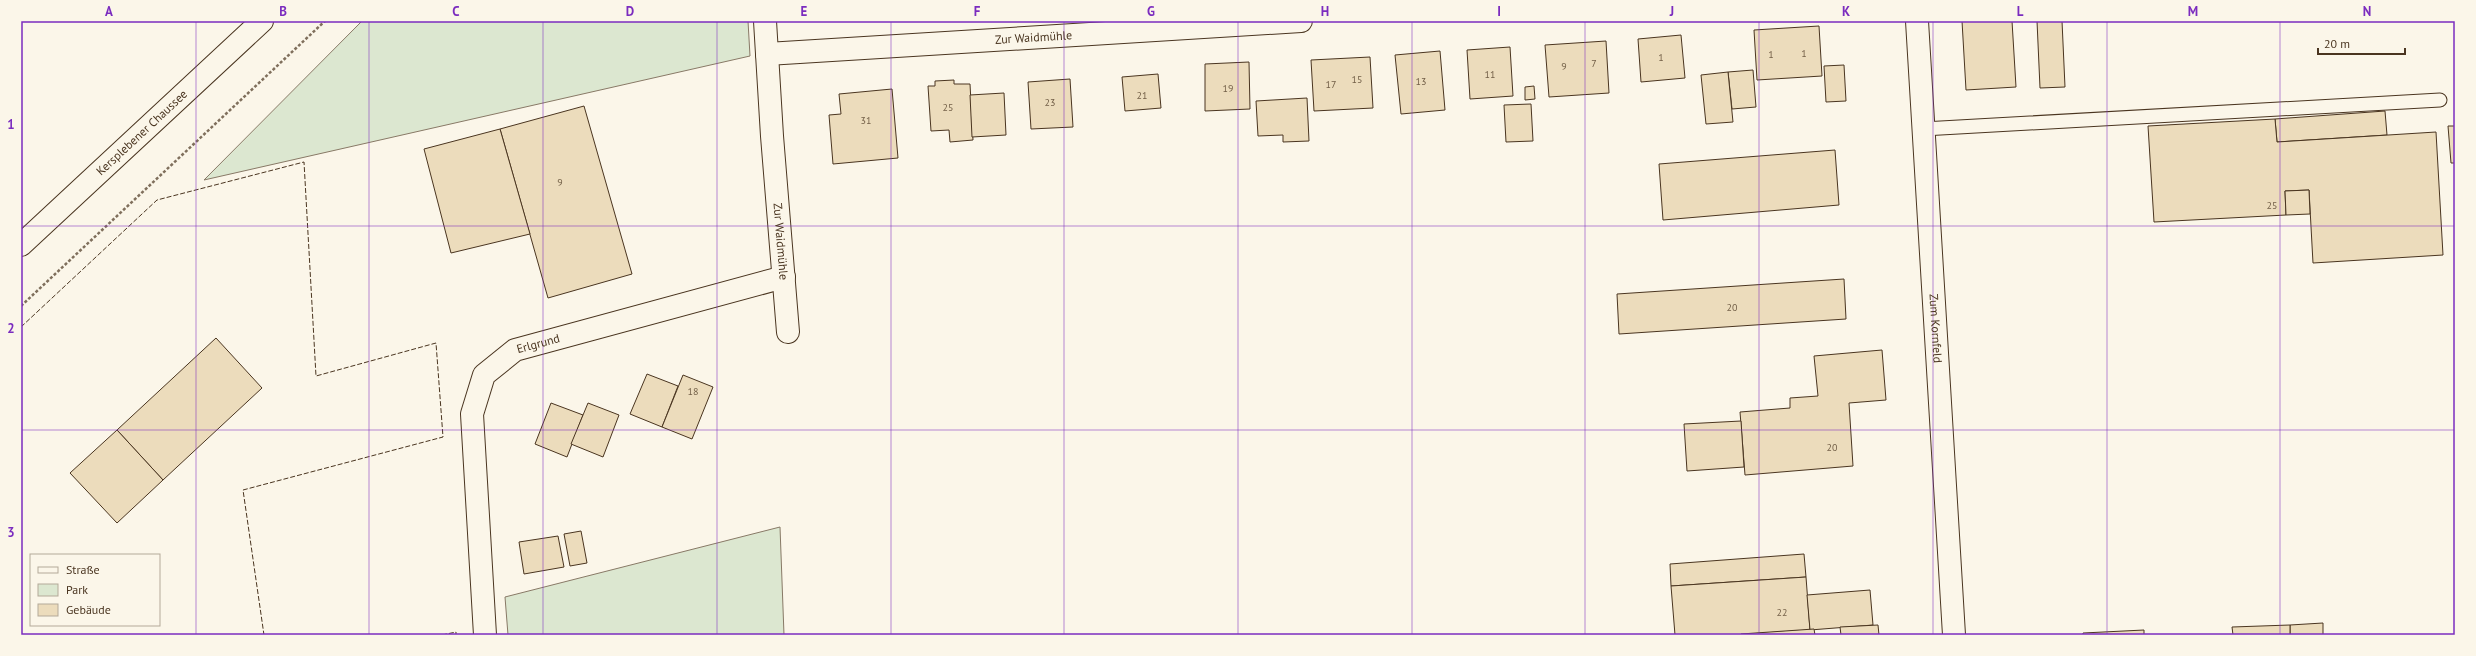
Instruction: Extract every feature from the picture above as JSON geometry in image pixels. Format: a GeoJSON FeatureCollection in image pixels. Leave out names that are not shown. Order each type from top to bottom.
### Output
{"type":"FeatureCollection","features":[{"type":"Feature","properties":{"kind":"street","name":"Kersplebener Chaussee"},"geometry":{"type":"LineString","coordinates":[[21,245],[262,21]]}},
{"type":"Feature","properties":{"kind":"street","name":"Zur Waidmühle"},"geometry":{"type":"LineString","coordinates":[[765,21],[788,332]]}},
{"type":"Feature","properties":{"kind":"street","name":"Zur Waidmühle"},"geometry":{"type":"LineString","coordinates":[[767,54],[1300,21]]}},
{"type":"Feature","properties":{"kind":"street","name":"Zum Kornfeld"},"geometry":{"type":"LineString","coordinates":[[1917,21],[1954,635]]}},
{"type":"Feature","properties":{"kind":"street","name":"Erlgrund"},"geometry":{"type":"LineString","coordinates":[[485,635],[472,414],[484,375],[515,350],[784,277]]}},
{"type":"Feature","properties":{"kind":"lane"},"geometry":{"type":"LineString","coordinates":[[1923,129],[2440,100]]}},
{"type":"Feature","properties":{"kind":"path"},"geometry":{"type":"LineString","coordinates":[[21,306],[325,21]]}},
{"type":"Feature","properties":{"kind":"green space"},"geometry":{"type":"Polygon","coordinates":[[[362,21],[748,21],[750,56],[204,180],[362,21]]]}},
{"type":"Feature","properties":{"kind":"green space"},"geometry":{"type":"Polygon","coordinates":[[[780,527],[784,635],[508,635],[505,597],[780,527]]]}},
{"type":"Feature","properties":{"kind":"building"},"geometry":{"type":"Polygon","coordinates":[[[1962,21],[2012,21],[2016,87],[1966,90],[1962,21]]]}},
{"type":"Feature","properties":{"kind":"building"},"geometry":{"type":"Polygon","coordinates":[[[2037,21],[2062,21],[2065,87],[2040,88],[2037,21]]]}},
{"type":"Feature","properties":{"kind":"building"},"geometry":{"type":"Polygon","coordinates":[[[1819,26],[1822,76],[1757,80],[1754,30],[1819,26]]]}},
{"type":"Feature","properties":{"kind":"building"},"geometry":{"type":"Polygon","coordinates":[[[1681,35],[1685,78],[1641,82],[1638,39],[1681,35]]]}},
{"type":"Feature","properties":{"kind":"building"},"geometry":{"type":"Polygon","coordinates":[[[1606,41],[1609,93],[1549,97],[1545,45],[1606,41]]]}},
{"type":"Feature","properties":{"kind":"building"},"geometry":{"type":"Polygon","coordinates":[[[1510,47],[1513,96],[1470,99],[1467,50],[1510,47]]]}},
{"type":"Feature","properties":{"kind":"building"},"geometry":{"type":"Polygon","coordinates":[[[1440,51],[1445,110],[1401,114],[1395,55],[1440,51]]]}},
{"type":"Feature","properties":{"kind":"building"},"geometry":{"type":"Polygon","coordinates":[[[1370,57],[1373,108],[1314,111],[1311,60],[1370,57]]]}},
{"type":"Feature","properties":{"kind":"building"},"geometry":{"type":"Polygon","coordinates":[[[1249,62],[1250,109],[1205,111],[1205,64],[1249,62]]]}},
{"type":"Feature","properties":{"kind":"building"},"geometry":{"type":"Polygon","coordinates":[[[1844,65],[1846,101],[1826,102],[1824,66],[1844,65]]]}},
{"type":"Feature","properties":{"kind":"building"},"geometry":{"type":"Polygon","coordinates":[[[1753,70],[1756,107],[1732,109],[1728,72],[1753,70]]]}},
{"type":"Feature","properties":{"kind":"building"},"geometry":{"type":"Polygon","coordinates":[[[1728,72],[1733,122],[1706,124],[1701,75],[1728,72]]]}},
{"type":"Feature","properties":{"kind":"building"},"geometry":{"type":"Polygon","coordinates":[[[1158,74],[1161,108],[1125,111],[1122,77],[1158,74]]]}},
{"type":"Feature","properties":{"kind":"building"},"geometry":{"type":"Polygon","coordinates":[[[1070,79],[1073,127],[1031,129],[1028,82],[1070,79]]]}},
{"type":"Feature","properties":{"kind":"building"},"geometry":{"type":"Polygon","coordinates":[[[954,80],[954,84],[970,84],[973,140],[950,142],[949,130],[931,131],[928,86],[935,86],[935,81],[954,80]]]}},
{"type":"Feature","properties":{"kind":"building"},"geometry":{"type":"Polygon","coordinates":[[[1534,86],[1535,99],[1525,100],[1525,87],[1534,86]]]}},
{"type":"Feature","properties":{"kind":"building"},"geometry":{"type":"Polygon","coordinates":[[[892,89],[898,158],[833,164],[829,115],[841,114],[839,94],[892,89]]]}},
{"type":"Feature","properties":{"kind":"building"},"geometry":{"type":"Polygon","coordinates":[[[1004,93],[1006,135],[972,137],[970,95],[1004,93]]]}},
{"type":"Feature","properties":{"kind":"building"},"geometry":{"type":"Polygon","coordinates":[[[1307,98],[1309,141],[1283,142],[1283,135],[1258,136],[1256,101],[1307,98]]]}},
{"type":"Feature","properties":{"kind":"building"},"geometry":{"type":"Polygon","coordinates":[[[1531,104],[1533,141],[1506,142],[1504,105],[1531,104]]]}},
{"type":"Feature","properties":{"kind":"building"},"geometry":{"type":"Polygon","coordinates":[[[584,106],[632,274],[548,298],[500,129],[584,106]]]}},
{"type":"Feature","properties":{"kind":"building"},"geometry":{"type":"Polygon","coordinates":[[[2385,111],[2387,135],[2277,142],[2275,119],[2385,111]]]}},
{"type":"Feature","properties":{"kind":"building"},"geometry":{"type":"Polygon","coordinates":[[[2275,119],[2277,142],[2436,132],[2443,255],[2313,263],[2309,190],[2285,191],[2286,215],[2154,222],[2148,126],[2275,119]]]}},
{"type":"Feature","properties":{"kind":"building"},"geometry":{"type":"Polygon","coordinates":[[[2448,126],[2455,126],[2455,163],[2451,163],[2448,126]]]}},
{"type":"Feature","properties":{"kind":"building"},"geometry":{"type":"Polygon","coordinates":[[[500,129],[530,234],[451,253],[424,149],[500,129]]]}},
{"type":"Feature","properties":{"kind":"building"},"geometry":{"type":"Polygon","coordinates":[[[1835,150],[1839,205],[1663,220],[1659,164],[1835,150]]]}},
{"type":"Feature","properties":{"kind":"building"},"geometry":{"type":"Polygon","coordinates":[[[2309,190],[2310,214],[2286,215],[2285,191],[2309,190]]]}},
{"type":"Feature","properties":{"kind":"building"},"geometry":{"type":"Polygon","coordinates":[[[1844,279],[1846,319],[1619,334],[1617,294],[1844,279]]]}},
{"type":"Feature","properties":{"kind":"building"},"geometry":{"type":"Polygon","coordinates":[[[216,338],[262,388],[163,480],[117,430],[216,338]]]}},
{"type":"Feature","properties":{"kind":"building"},"geometry":{"type":"Polygon","coordinates":[[[1882,350],[1886,400],[1849,403],[1853,466],[1745,475],[1740,412],[1790,408],[1790,398],[1818,396],[1814,356],[1882,350]]]}},
{"type":"Feature","properties":{"kind":"building"},"geometry":{"type":"Polygon","coordinates":[[[647,374],[678,386],[662,427],[630,414],[647,374]]]}},
{"type":"Feature","properties":{"kind":"building"},"geometry":{"type":"Polygon","coordinates":[[[683,375],[713,387],[692,439],[662,427],[683,375]]]}},
{"type":"Feature","properties":{"kind":"building"},"geometry":{"type":"Polygon","coordinates":[[[551,403],[583,415],[567,457],[535,444],[551,403]]]}},
{"type":"Feature","properties":{"kind":"building"},"geometry":{"type":"Polygon","coordinates":[[[588,403],[619,415],[603,457],[571,444],[588,403]]]}},
{"type":"Feature","properties":{"kind":"building"},"geometry":{"type":"Polygon","coordinates":[[[1741,421],[1744,467],[1687,471],[1684,424],[1741,421]]]}},
{"type":"Feature","properties":{"kind":"building"},"geometry":{"type":"Polygon","coordinates":[[[117,430],[163,480],[117,523],[70,473],[117,430]]]}},
{"type":"Feature","properties":{"kind":"building"},"geometry":{"type":"Polygon","coordinates":[[[581,531],[587,563],[570,566],[564,534],[581,531]]]}},
{"type":"Feature","properties":{"kind":"building"},"geometry":{"type":"Polygon","coordinates":[[[558,536],[564,567],[524,574],[519,542],[558,536]]]}},
{"type":"Feature","properties":{"kind":"building"},"geometry":{"type":"Polygon","coordinates":[[[1804,554],[1806,577],[1671,586],[1670,564],[1804,554]]]}},
{"type":"Feature","properties":{"kind":"building"},"geometry":{"type":"Polygon","coordinates":[[[1806,577],[1810,630],[1732,635],[1675,635],[1671,586],[1806,577]]]}},
{"type":"Feature","properties":{"kind":"building"},"geometry":{"type":"Polygon","coordinates":[[[1870,590],[1873,625],[1810,630],[1807,595],[1870,590]]]}},
{"type":"Feature","properties":{"kind":"building"},"geometry":{"type":"Polygon","coordinates":[[[2323,623],[2323,635],[2290,635],[2290,625],[2323,623]]]}},
{"type":"Feature","properties":{"kind":"building"},"geometry":{"type":"Polygon","coordinates":[[[1878,625],[1879,635],[1841,635],[1840,627],[1878,625]]]}},
{"type":"Feature","properties":{"kind":"building"},"geometry":{"type":"Polygon","coordinates":[[[2290,625],[2290,635],[2233,635],[2232,627],[2290,625]]]}},
{"type":"Feature","properties":{"kind":"building"},"geometry":{"type":"Polygon","coordinates":[[[1814,629],[1815,635],[1741,635],[1741,634],[1814,629]]]}},
{"type":"Feature","properties":{"kind":"building"},"geometry":{"type":"Polygon","coordinates":[[[2144,630],[2144,635],[2083,635],[2083,633],[2144,630]]]}},
{"type":"Feature","properties":{"kind":"fence"},"geometry":{"type":"LineString","coordinates":[[21,327],[157,200],[304,162],[316,376],[436,343],[443,437],[243,490],[264,635]]}},
{"type":"Feature","properties":{"kind":"fence"},"geometry":{"type":"LineString","coordinates":[[442,635],[456,632],[456,635]]}}]}
